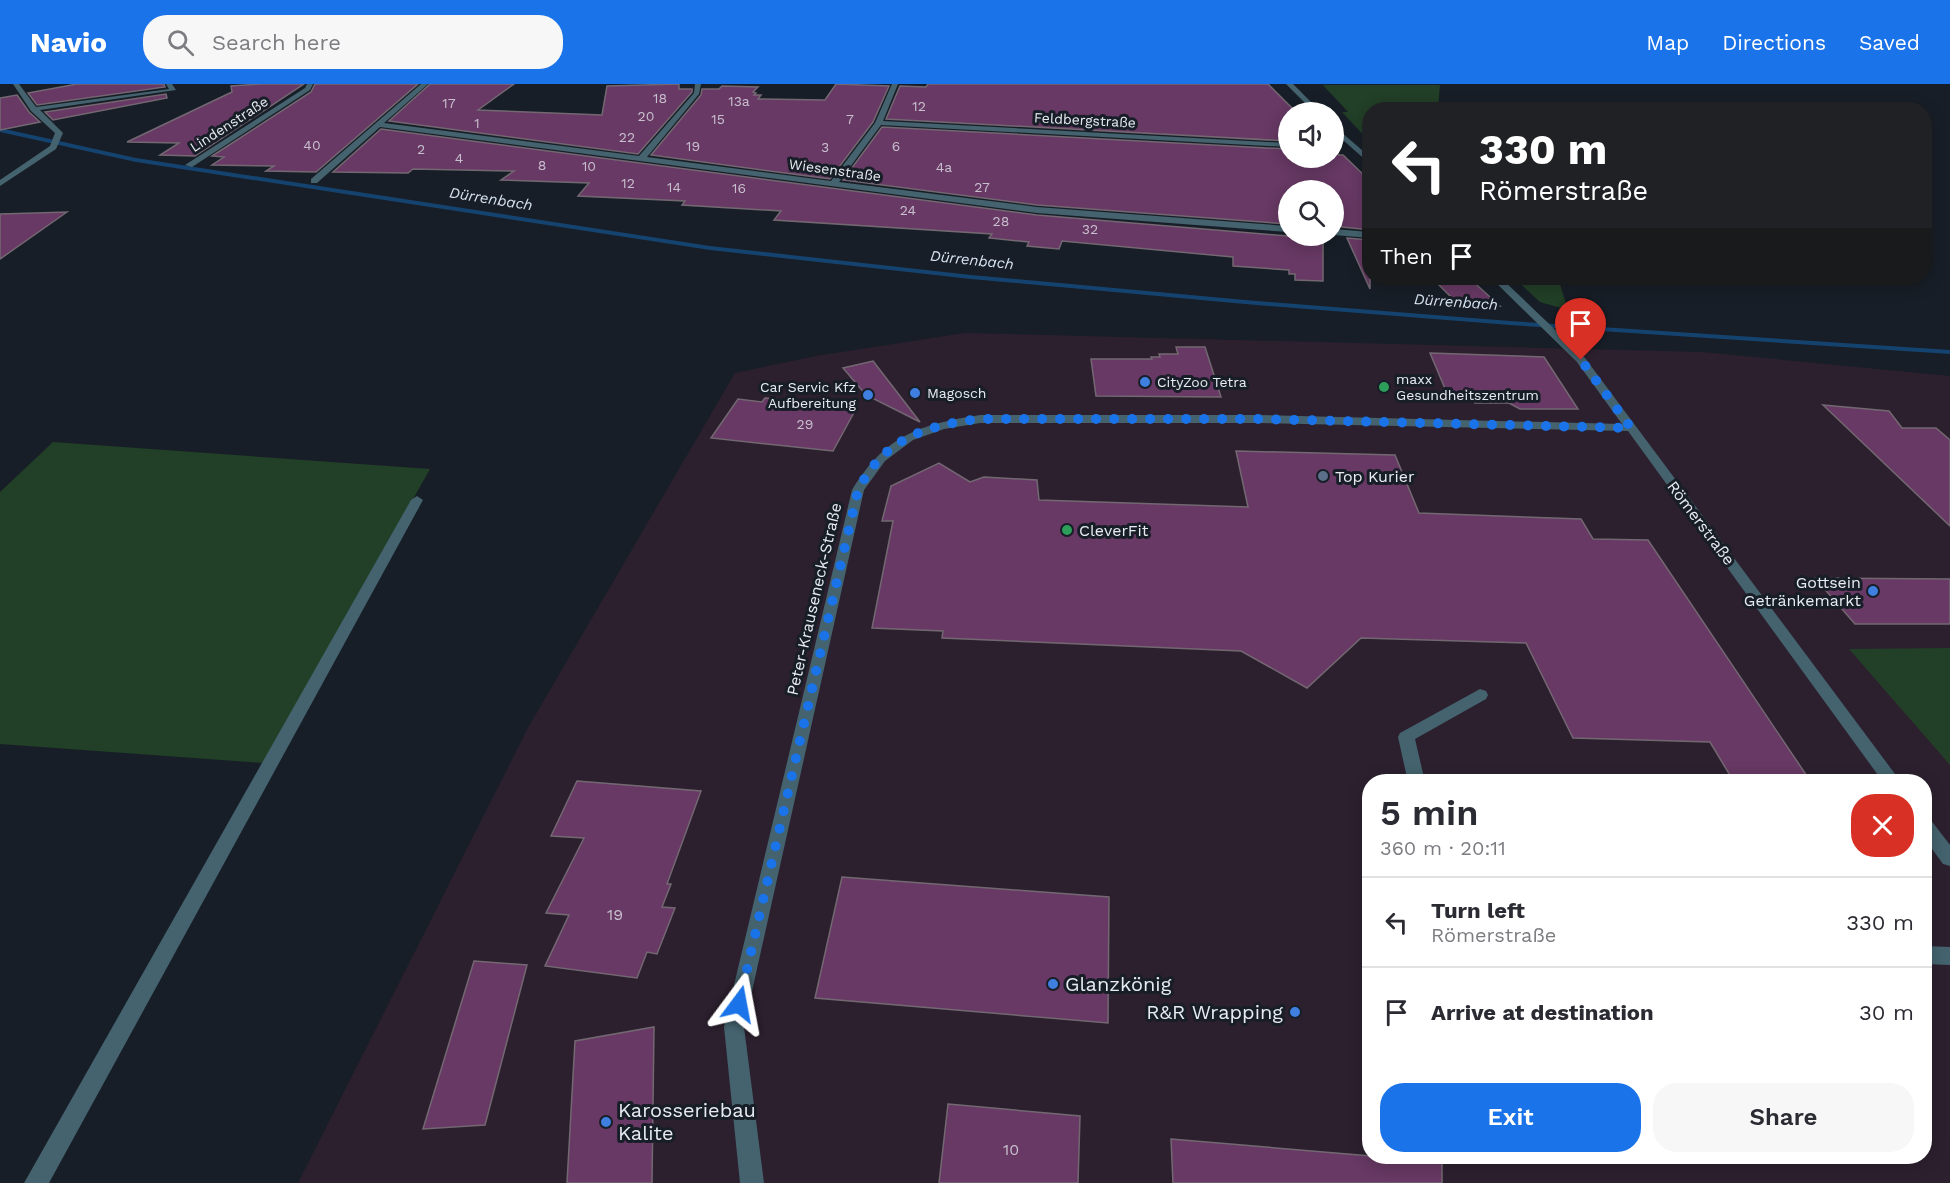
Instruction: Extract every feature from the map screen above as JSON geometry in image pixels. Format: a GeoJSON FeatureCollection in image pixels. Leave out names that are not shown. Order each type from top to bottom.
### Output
{"type":"FeatureCollection","features":[{"type":"Feature","properties":{"kind":"street"},"geometry":{"type":"LineString","coordinates":[[0,184],[53,147],[59,133],[34,109],[16,84]]}},
{"type":"Feature","properties":{"kind":"street"},"geometry":{"type":"LineString","coordinates":[[34,109],[173,90],[169,84]]}},
{"type":"Feature","properties":{"kind":"street","name":"Lindenstraße"},"geometry":{"type":"LineString","coordinates":[[189,165],[308,89],[310,84]]}},
{"type":"Feature","properties":{"kind":"street"},"geometry":{"type":"LineString","coordinates":[[314,181],[425,84]]}},
{"type":"Feature","properties":{"kind":"street"},"geometry":{"type":"LineString","coordinates":[[642,158],[697,93],[698,84]]}},
{"type":"Feature","properties":{"kind":"street"},"geometry":{"type":"LineString","coordinates":[[833,184],[879,123],[895,84]]}},
{"type":"Feature","properties":{"kind":"street"},"geometry":{"type":"LineString","coordinates":[[1289,84],[1308,102]]}},
{"type":"Feature","properties":{"kind":"street","name":"Feldbergstraße"},"geometry":{"type":"LineString","coordinates":[[879,123],[1278,144]]}},
{"type":"Feature","properties":{"kind":"street","name":"Wiesenstraße"},"geometry":{"type":"LineString","coordinates":[[380,125],[1037,210],[1278,228]]}},
{"type":"Feature","properties":{"kind":"street"},"geometry":{"type":"LineString","coordinates":[[1344,138],[1362,156]]}},
{"type":"Feature","properties":{"kind":"street"},"geometry":{"type":"LineString","coordinates":[[1344,148],[1354,149]]}},
{"type":"Feature","properties":{"kind":"street"},"geometry":{"type":"LineString","coordinates":[[1344,233],[1362,234]]}},
{"type":"Feature","properties":{"kind":"street","name":"Römerstraße"},"geometry":{"type":"LineString","coordinates":[[1504,285],[1581,360],[1887,774]]}},
{"type":"Feature","properties":{"kind":"street","name":"Peter-Krauseneck-Straße"},"geometry":{"type":"LineString","coordinates":[[752,1183],[734,1027],[858,490],[870,467],[918,432],[944,423],[980,419],[1257,419],[1631,428]]}},
{"type":"Feature","properties":{"kind":"street"},"geometry":{"type":"LineString","coordinates":[[36,1183],[417,500]]}},
{"type":"Feature","properties":{"kind":"street"},"geometry":{"type":"LineString","coordinates":[[1415,774],[1406,738],[1480,695]]}},
{"type":"Feature","properties":{"kind":"street"},"geometry":{"type":"LineString","coordinates":[[1932,835],[1950,859]]}},
{"type":"Feature","properties":{"kind":"street"},"geometry":{"type":"LineString","coordinates":[[1932,955],[1950,956]]}},
{"type":"Feature","properties":{"kind":"shaded area"},"geometry":{"type":"Polygon","coordinates":[[[965,333],[1701,352],[1950,376],[1950,1183],[298,1183],[529,726],[735,373],[816,356],[965,333]]]}},
{"type":"Feature","properties":{"kind":"green space"},"geometry":{"type":"Polygon","coordinates":[[[1323,85],[1440,85],[1439,102],[1362,102],[1362,133],[1344,112],[1348,112],[1344,108],[1344,102],[1339,102],[1323,85]]]}},
{"type":"Feature","properties":{"kind":"green space"},"geometry":{"type":"Polygon","coordinates":[[[1522,285],[1560,285],[1568,310],[1540,302],[1522,285]]]}},
{"type":"Feature","properties":{"kind":"green space"},"geometry":{"type":"Polygon","coordinates":[[[53,442],[430,469],[264,763],[0,744],[0,492],[53,442]]]}},
{"type":"Feature","properties":{"kind":"green space"},"geometry":{"type":"Polygon","coordinates":[[[1950,648],[1950,765],[1849,649],[1950,648]]]}},
{"type":"Feature","properties":{"kind":"building"},"geometry":{"type":"Polygon","coordinates":[[[77,84],[164,84],[165,87],[37,105],[28,93],[77,84]]]}},
{"type":"Feature","properties":{"kind":"building"},"geometry":{"type":"Polygon","coordinates":[[[304,84],[195,156],[160,155],[179,143],[127,142],[232,92],[231,86],[304,84]]]}},
{"type":"Feature","properties":{"kind":"building"},"geometry":{"type":"Polygon","coordinates":[[[315,84],[418,84],[316,172],[266,171],[274,166],[212,165],[224,157],[212,156],[311,92],[315,84]]]}},
{"type":"Feature","properties":{"kind":"building"},"geometry":{"type":"Polygon","coordinates":[[[430,84],[514,84],[478,110],[602,115],[607,86],[679,84],[679,89],[692,89],[692,92],[638,154],[389,121],[430,84]]]}},
{"type":"Feature","properties":{"kind":"building"},"geometry":{"type":"Polygon","coordinates":[[[836,84],[889,86],[873,122],[830,179],[651,155],[701,95],[702,89],[719,89],[722,86],[758,87],[753,92],[756,93],[754,95],[761,95],[758,99],[825,100],[836,84]]]}},
{"type":"Feature","properties":{"kind":"building"},"geometry":{"type":"Polygon","coordinates":[[[928,84],[1268,84],[1286,102],[1278,102],[1278,140],[886,119],[900,86],[926,87],[928,84]]]}},
{"type":"Feature","properties":{"kind":"building"},"geometry":{"type":"Polygon","coordinates":[[[166,94],[167,98],[53,120],[45,112],[166,94]]]}},
{"type":"Feature","properties":{"kind":"building"},"geometry":{"type":"Polygon","coordinates":[[[17,95],[29,112],[40,122],[0,130],[0,98],[17,95]]]}},
{"type":"Feature","properties":{"kind":"building"},"geometry":{"type":"Polygon","coordinates":[[[882,127],[1278,148],[1278,168],[1344,168],[1344,156],[1362,173],[1362,229],[1344,227],[1344,180],[1278,180],[1278,223],[1037,205],[843,180],[882,127]]]}},
{"type":"Feature","properties":{"kind":"building"},"geometry":{"type":"Polygon","coordinates":[[[381,129],[1037,215],[1278,235],[1278,246],[1323,246],[1323,281],[1295,280],[1295,274],[1289,274],[1289,270],[1233,266],[1233,257],[1062,241],[1059,249],[1027,246],[1029,242],[989,238],[992,234],[774,220],[781,211],[682,205],[685,201],[578,196],[589,183],[501,180],[514,171],[413,169],[408,173],[333,172],[381,129]]]}},
{"type":"Feature","properties":{"kind":"building"},"geometry":{"type":"Polygon","coordinates":[[[67,212],[0,259],[0,214],[67,212]]]}},
{"type":"Feature","properties":{"kind":"building"},"geometry":{"type":"Polygon","coordinates":[[[1347,238],[1362,239],[1362,271],[1347,238]]]}},
{"type":"Feature","properties":{"kind":"building"},"geometry":{"type":"Polygon","coordinates":[[[1439,285],[1477,285],[1500,306],[1461,307],[1439,285]]]}},
{"type":"Feature","properties":{"kind":"building"},"geometry":{"type":"Polygon","coordinates":[[[1176,347],[1205,347],[1221,397],[1096,396],[1091,359],[1152,359],[1151,357],[1160,357],[1159,354],[1178,354],[1176,347]]]}},
{"type":"Feature","properties":{"kind":"building"},"geometry":{"type":"Polygon","coordinates":[[[1430,353],[1544,357],[1578,409],[1520,409],[1509,403],[1475,403],[1471,400],[1449,398],[1430,353]]]}},
{"type":"Feature","properties":{"kind":"building"},"geometry":{"type":"Polygon","coordinates":[[[873,361],[920,422],[866,395],[843,368],[873,361]]]}},
{"type":"Feature","properties":{"kind":"building"},"geometry":{"type":"Polygon","coordinates":[[[765,398],[857,407],[833,451],[711,438],[738,399],[762,402],[765,398]]]}},
{"type":"Feature","properties":{"kind":"building"},"geometry":{"type":"Polygon","coordinates":[[[1823,405],[1889,411],[1902,428],[1936,428],[1950,440],[1950,526],[1823,405]]]}},
{"type":"Feature","properties":{"kind":"building"},"geometry":{"type":"Polygon","coordinates":[[[1236,451],[1395,455],[1419,513],[1581,519],[1593,539],[1648,540],[1806,774],[1729,774],[1710,742],[1573,738],[1526,643],[1361,638],[1307,688],[1241,651],[942,638],[943,631],[872,628],[893,521],[882,521],[891,486],[939,463],[970,482],[984,477],[1037,480],[1039,500],[1248,507],[1236,451]]]}},
{"type":"Feature","properties":{"kind":"building"},"geometry":{"type":"Polygon","coordinates":[[[1815,578],[1950,579],[1950,624],[1855,624],[1815,578]]]}},
{"type":"Feature","properties":{"kind":"building"},"geometry":{"type":"Polygon","coordinates":[[[577,781],[701,791],[667,884],[671,884],[662,907],[675,908],[657,954],[647,952],[637,978],[545,966],[569,915],[546,913],[584,838],[551,836],[577,781]]]}},
{"type":"Feature","properties":{"kind":"building"},"geometry":{"type":"Polygon","coordinates":[[[842,877],[1109,897],[1108,1023],[815,998],[842,877]]]}},
{"type":"Feature","properties":{"kind":"building"},"geometry":{"type":"Polygon","coordinates":[[[474,961],[527,965],[485,1125],[423,1129],[474,961]]]}},
{"type":"Feature","properties":{"kind":"building"},"geometry":{"type":"Polygon","coordinates":[[[654,1027],[652,1183],[567,1183],[575,1041],[654,1027]]]}},
{"type":"Feature","properties":{"kind":"building"},"geometry":{"type":"Polygon","coordinates":[[[948,1104],[1080,1116],[1078,1183],[939,1183],[948,1104]]]}},
{"type":"Feature","properties":{"kind":"building"},"geometry":{"type":"Polygon","coordinates":[[[1171,1139],[1362,1155],[1362,1164],[1442,1164],[1442,1183],[1173,1183],[1171,1139]]]}},
{"type":"Feature","properties":{"kind":"waterway","name":"Dürrenbach"},"geometry":{"type":"LineString","coordinates":[[0,130],[136,160],[710,248],[971,277],[1245,302],[1510,323],[1950,352]]}},
{"type":"Feature","properties":{"kind":"place","name":"CityZoo Tetra"},"geometry":{"type":"Point","coordinates":[1145,382]}},
{"type":"Feature","properties":{"kind":"place","name":"maxx Gesundheitszentrum"},"geometry":{"type":"Point","coordinates":[1384,387]}},
{"type":"Feature","properties":{"kind":"place","name":"Magosch"},"geometry":{"type":"Point","coordinates":[915,393]}},
{"type":"Feature","properties":{"kind":"place","name":"Car Servic Kfz Aufbereitung"},"geometry":{"type":"Point","coordinates":[868,395]}},
{"type":"Feature","properties":{"kind":"place","name":"Top Kurier"},"geometry":{"type":"Point","coordinates":[1323,476]}},
{"type":"Feature","properties":{"kind":"place","name":"CleverFit"},"geometry":{"type":"Point","coordinates":[1067,530]}},
{"type":"Feature","properties":{"kind":"place","name":"Gottsein Getränkemarkt"},"geometry":{"type":"Point","coordinates":[1873,591]}},
{"type":"Feature","properties":{"kind":"place","name":"Glanzkönig"},"geometry":{"type":"Point","coordinates":[1053,984]}},
{"type":"Feature","properties":{"kind":"place","name":"R&R Wrapping"},"geometry":{"type":"Point","coordinates":[1295,1012]}},
{"type":"Feature","properties":{"kind":"place","name":"Karosseriebau Kalite"},"geometry":{"type":"Point","coordinates":[606,1122]}},
{"type":"Feature","properties":{"kind":"route"},"geometry":{"type":"LineString","coordinates":[[739,1004],[858,490],[870,467],[889,450],[918,432],[944,423],[980,419],[1257,419],[1631,428],[1581,360]]}}]}
